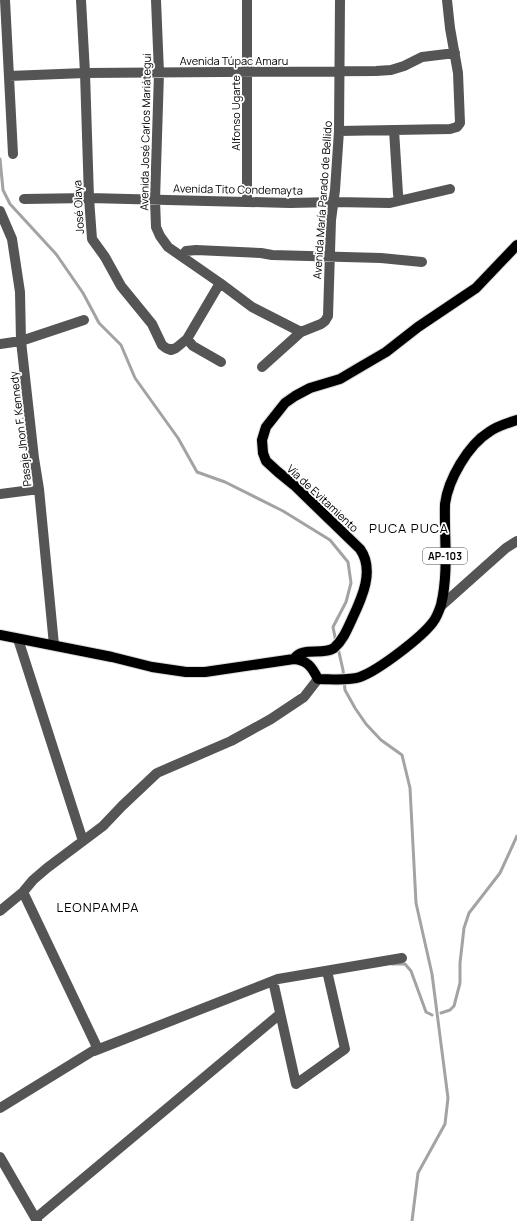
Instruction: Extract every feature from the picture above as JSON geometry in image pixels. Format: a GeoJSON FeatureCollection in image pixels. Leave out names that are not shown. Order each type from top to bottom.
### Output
{"type":"FeatureCollection","features":[{"type":"Feature","properties":{"kind":"main road","name":"Vía de Evitamiento"},"geometry":{"type":"LineString","coordinates":[[0,635],[112,657],[152,667],[186,672],[205,672],[294,659],[296,655],[303,653],[323,652],[332,649],[341,642],[358,607],[365,586],[366,564],[364,555],[360,549],[294,485],[266,461],[263,453],[262,440],[266,427],[285,403],[295,396],[310,388],[340,379],[386,352],[418,327],[476,288],[517,245]]}},
{"type":"Feature","properties":{"kind":"main road","name":"AP-103"},"geometry":{"type":"LineString","coordinates":[[318,679],[350,679],[362,676],[390,660],[429,627],[438,616],[445,583],[445,504],[446,495],[450,485],[465,457],[482,437],[490,431],[517,420]]}},
{"type":"Feature","properties":{"kind":"main road"},"geometry":{"type":"LineString","coordinates":[[294,659],[302,660],[308,663],[312,667],[318,679]]}},
{"type":"Feature","properties":{"kind":"street"},"geometry":{"type":"LineString","coordinates":[[5,0],[13,154]]}},
{"type":"Feature","properties":{"kind":"street","name":"José Olaya"},"geometry":{"type":"LineString","coordinates":[[81,0],[92,239],[105,257],[121,286],[152,324],[162,345],[171,350],[187,339]]}},
{"type":"Feature","properties":{"kind":"street","name":"Avenida José Carlos Mariátegui"},"geometry":{"type":"LineString","coordinates":[[156,0],[159,73],[154,200],[156,227],[160,236],[168,247],[220,282],[252,307],[301,332]]}},
{"type":"Feature","properties":{"kind":"street","name":"Alfonso Ugarte"},"geometry":{"type":"LineString","coordinates":[[247,0],[247,202]]}},
{"type":"Feature","properties":{"kind":"street","name":"Avenida María Parado de Bellido"},"geometry":{"type":"LineString","coordinates":[[262,367],[301,332],[321,324],[328,316],[331,220],[334,202],[339,130],[340,0]]}},
{"type":"Feature","properties":{"kind":"street"},"geometry":{"type":"LineString","coordinates":[[339,130],[450,129],[457,127],[460,123],[458,73],[456,53],[450,28],[447,0]]}},
{"type":"Feature","properties":{"kind":"street","name":"Avenida Túpac Amaru"},"geometry":{"type":"LineString","coordinates":[[9,76],[85,73],[340,72],[391,70],[404,66],[422,57],[456,53]]}},
{"type":"Feature","properties":{"kind":"street"},"geometry":{"type":"LineString","coordinates":[[394,130],[399,200]]}},
{"type":"Feature","properties":{"kind":"street","name":"Avenida Tito Condemayta"},"geometry":{"type":"LineString","coordinates":[[24,199],[89,198],[290,203],[390,203],[450,189]]}},
{"type":"Feature","properties":{"kind":"street","name":"Pasaje Jhon F. Kennedy"},"geometry":{"type":"LineString","coordinates":[[0,211],[12,239],[20,292],[21,341],[34,458],[39,489],[54,646]]}},
{"type":"Feature","properties":{"kind":"street"},"geometry":{"type":"LineString","coordinates":[[182,256],[186,251],[196,250],[261,253],[272,255],[381,258],[422,262]]}},
{"type":"Feature","properties":{"kind":"street"},"geometry":{"type":"LineString","coordinates":[[220,282],[187,339],[193,346],[221,362]]}},
{"type":"Feature","properties":{"kind":"street"},"geometry":{"type":"LineString","coordinates":[[0,344],[21,341],[84,320]]}},
{"type":"Feature","properties":{"kind":"street"},"geometry":{"type":"LineString","coordinates":[[0,494],[39,489]]}},
{"type":"Feature","properties":{"kind":"street"},"geometry":{"type":"LineString","coordinates":[[441,606],[506,548],[517,541]]}},
{"type":"Feature","properties":{"kind":"street"},"geometry":{"type":"LineString","coordinates":[[18,639],[83,841]]}},
{"type":"Feature","properties":{"kind":"street"},"geometry":{"type":"LineString","coordinates":[[0,911],[23,892],[27,886],[47,868],[103,826],[157,773],[231,741],[270,719],[304,697],[318,679]]}},
{"type":"Feature","properties":{"kind":"street"},"geometry":{"type":"LineString","coordinates":[[23,892],[96,1045],[96,1049],[94,1051]]}},
{"type":"Feature","properties":{"kind":"street"},"geometry":{"type":"LineString","coordinates":[[0,1108],[94,1051],[273,981],[402,958]]}},
{"type":"Feature","properties":{"kind":"street"},"geometry":{"type":"LineString","coordinates":[[273,981],[296,1084],[345,1049],[327,971]]}},
{"type":"Feature","properties":{"kind":"street"},"geometry":{"type":"LineString","coordinates":[[0,1156],[36,1220],[280,1014]]}},
{"type":"Feature","properties":{"kind":"waterway"},"geometry":{"type":"LineString","coordinates":[[0,159],[3,190],[10,204],[56,254],[83,293],[99,323],[121,345],[135,378],[178,438],[197,472],[225,482],[283,511],[330,540],[348,562],[351,583],[346,602],[333,627],[336,642]]}},
{"type":"Feature","properties":{"kind":"waterway"},"geometry":{"type":"LineString","coordinates":[[338,648],[343,670],[345,690],[366,724],[381,740],[402,755],[410,788],[416,903],[432,974],[448,1098],[445,1124],[418,1173],[412,1221]]}},
{"type":"Feature","properties":{"kind":"waterway"},"geometry":{"type":"LineString","coordinates":[[441,1013],[450,1010],[454,1006],[460,983],[460,963],[464,928],[469,913],[500,873],[517,836]]}},
{"type":"Feature","properties":{"kind":"waterway"},"geometry":{"type":"LineString","coordinates":[[392,964],[405,964],[411,971],[426,1012],[432,1015]]}},
{"type":"Feature","properties":{"kind":"district","name":"PUCA PUCA"},"geometry":{"type":"Point","coordinates":[409,528]}},
{"type":"Feature","properties":{"kind":"district","name":"LEONPAMPA"},"geometry":{"type":"Point","coordinates":[98,907]}}]}
